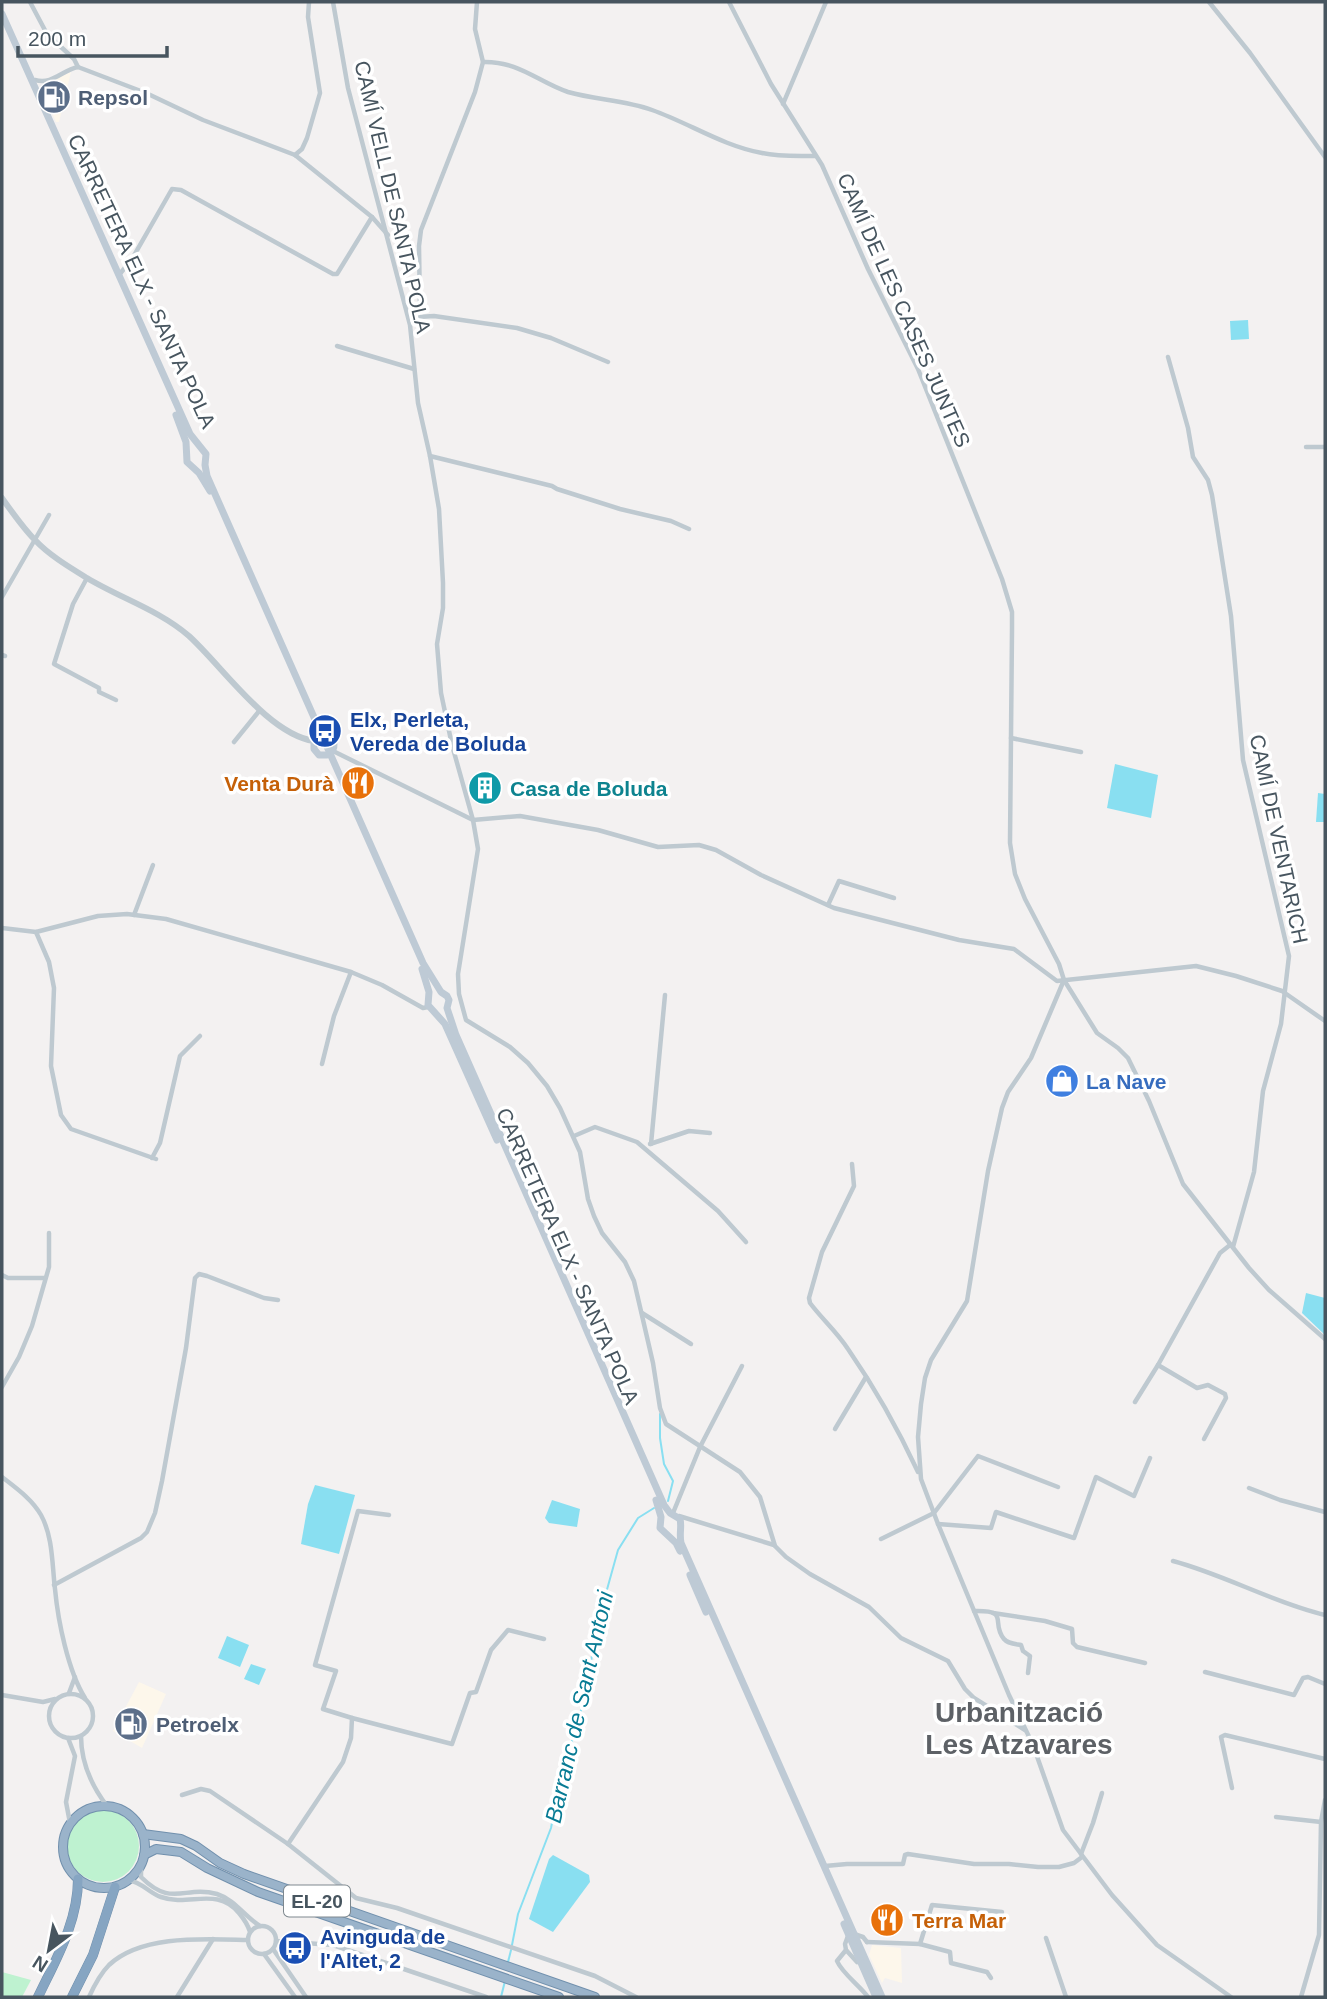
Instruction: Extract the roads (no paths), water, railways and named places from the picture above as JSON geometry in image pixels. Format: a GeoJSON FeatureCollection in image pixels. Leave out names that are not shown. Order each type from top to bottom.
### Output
{"type":"FeatureCollection","features":[{"type":"Feature","properties":{"kind":"highway"},"geometry":{"type":"LineString","coordinates":[[107,1806],[119,1808],[138,1823],[143,1834],[144,1855],[141,1865],[128,1880],[115,1887],[102,1888],[78,1879],[68,1867],[63,1852],[64,1837],[80,1813],[93,1807],[107,1806]]}},
{"type":"Feature","properties":{"kind":"highway","name":"EL-20"},"geometry":{"type":"LineString","coordinates":[[143,1834],[181,1839],[244,1874],[595,1997]]}},
{"type":"Feature","properties":{"kind":"highway","name":"EL-20"},"geometry":{"type":"LineString","coordinates":[[144,1855],[156,1849],[181,1852],[207,1868],[258,1892],[559,1997]]}},
{"type":"Feature","properties":{"kind":"highway"},"geometry":{"type":"LineString","coordinates":[[38,1997],[73,1917],[78,1879]]}},
{"type":"Feature","properties":{"kind":"highway"},"geometry":{"type":"LineString","coordinates":[[72,1997],[93,1955],[115,1887]]}},
{"type":"Feature","properties":{"kind":"main road","name":"CARRETERA ELX - SANTA POLA"},"geometry":{"type":"LineString","coordinates":[[2,15],[190,434],[200,448]]}},
{"type":"Feature","properties":{"kind":"main road","name":"CARRETERA ELX - SANTA POLA"},"geometry":{"type":"LineString","coordinates":[[2,22],[177,416],[187,452]]}},
{"type":"Feature","properties":{"kind":"main road"},"geometry":{"type":"LineString","coordinates":[[330,753],[316,752],[318,738],[228,525],[205,465],[206,454],[200,448],[192,448],[187,452],[187,462],[208,487],[318,738],[330,753],[423,962],[444,994],[448,1006],[437,1012],[429,1007],[429,996],[421,967],[330,753]]}},
{"type":"Feature","properties":{"kind":"main road"},"geometry":{"type":"LineString","coordinates":[[194,468],[205,465]]}},
{"type":"Feature","properties":{"kind":"main road"},"geometry":{"type":"LineString","coordinates":[[429,996],[433,992],[444,994]]}},
{"type":"Feature","properties":{"kind":"main road","name":"CARRETERA ELX - SANTA POLA"},"geometry":{"type":"LineString","coordinates":[[448,1006],[456,1035],[578,1314],[664,1505],[674,1514]]}},
{"type":"Feature","properties":{"kind":"main road","name":"CARRETERA ELX - SANTA POLA"},"geometry":{"type":"LineString","coordinates":[[437,1012],[445,1024],[537,1227],[662,1517]]}},
{"type":"Feature","properties":{"kind":"main road"},"geometry":{"type":"LineString","coordinates":[[876,1997],[865,1974],[851,1935],[824,1866],[681,1543],[681,1525],[674,1514],[662,1517],[660,1528],[676,1542],[851,1935],[882,1997]]}},
{"type":"Feature","properties":{"kind":"main road"},"geometry":{"type":"LineString","coordinates":[[669,1535],[679,1531]]}},
{"type":"Feature","properties":{"kind":"street"},"geometry":{"type":"LineString","coordinates":[[30,2],[47,34],[74,59],[78,67]]}},
{"type":"Feature","properties":{"kind":"street"},"geometry":{"type":"LineString","coordinates":[[295,155],[302,149],[307,138],[320,93],[308,17],[309,2]]}},
{"type":"Feature","properties":{"kind":"street","name":"CAMÍ VELL DE SANTA POLA"},"geometry":{"type":"LineString","coordinates":[[334,2],[348,88],[389,236],[410,325],[418,403],[430,456],[442,546],[443,608],[437,644],[441,693],[478,849],[458,974],[466,1020],[528,1063],[560,1108],[580,1152],[588,1199],[594,1216],[602,1233],[625,1262],[634,1280],[662,1417],[666,1424],[740,1472],[749,1482],[760,1497],[775,1546]]}},
{"type":"Feature","properties":{"kind":"street"},"geometry":{"type":"LineString","coordinates":[[410,325],[418,317],[420,309],[419,246],[422,230],[475,92],[483,62],[475,29],[477,2]]}},
{"type":"Feature","properties":{"kind":"street","name":"CAMÍ DE LES CASES JUNTES"},"geometry":{"type":"LineString","coordinates":[[729,2],[783,104],[816,156],[918,369],[1005,589],[1012,612],[1010,843],[1015,874],[1025,899],[1065,980],[1097,1033],[1128,1058],[1183,1184],[1269,1290],[1325,1339]]}},
{"type":"Feature","properties":{"kind":"street"},"geometry":{"type":"LineString","coordinates":[[783,104],[826,2]]}},
{"type":"Feature","properties":{"kind":"street"},"geometry":{"type":"LineString","coordinates":[[1209,2],[1250,53],[1325,157]]}},
{"type":"Feature","properties":{"kind":"street"},"geometry":{"type":"LineString","coordinates":[[483,62],[526,70],[566,91],[655,111],[712,137],[752,151],[816,156]]}},
{"type":"Feature","properties":{"kind":"street"},"geometry":{"type":"LineString","coordinates":[[35,80],[50,81],[78,67],[146,93],[202,120],[295,155],[372,217],[389,236]]}},
{"type":"Feature","properties":{"kind":"street"},"geometry":{"type":"LineString","coordinates":[[118,275],[132,259],[169,193],[175,188],[333,274],[337,274],[372,217]]}},
{"type":"Feature","properties":{"kind":"street"},"geometry":{"type":"LineString","coordinates":[[418,317],[435,316],[517,328],[551,338],[608,362]]}},
{"type":"Feature","properties":{"kind":"street"},"geometry":{"type":"LineString","coordinates":[[337,346],[414,369]]}},
{"type":"Feature","properties":{"kind":"street","name":"CAMÍ DE VENTARICH"},"geometry":{"type":"LineString","coordinates":[[1168,357],[1188,428],[1193,457],[1208,480],[1217,520],[1231,616],[1243,760],[1289,956],[1282,1024],[1263,1091],[1254,1172],[1231,1246]]}},
{"type":"Feature","properties":{"kind":"street"},"geometry":{"type":"LineString","coordinates":[[1306,447],[1325,447]]}},
{"type":"Feature","properties":{"kind":"street"},"geometry":{"type":"LineString","coordinates":[[430,456],[552,486],[620,509],[671,521],[689,529]]}},
{"type":"Feature","properties":{"kind":"street"},"geometry":{"type":"LineString","coordinates":[[2,498],[34,540],[87,578],[177,628],[260,710],[279,725],[318,738]]}},
{"type":"Feature","properties":{"kind":"street"},"geometry":{"type":"LineString","coordinates":[[2,597],[49,515]]}},
{"type":"Feature","properties":{"kind":"street"},"geometry":{"type":"LineString","coordinates":[[87,578],[73,604],[54,664],[116,700]]}},
{"type":"Feature","properties":{"kind":"street"},"geometry":{"type":"LineString","coordinates":[[234,742],[260,710]]}},
{"type":"Feature","properties":{"kind":"street"},"geometry":{"type":"LineString","coordinates":[[1011,738],[1081,752]]}},
{"type":"Feature","properties":{"kind":"street"},"geometry":{"type":"LineString","coordinates":[[330,753],[473,820],[520,816],[598,830],[657,847],[699,845],[716,850],[752,871],[828,905],[959,940],[1014,949],[1057,981],[1196,966],[1285,993],[1325,1021]]}},
{"type":"Feature","properties":{"kind":"street"},"geometry":{"type":"LineString","coordinates":[[134,915],[153,865]]}},
{"type":"Feature","properties":{"kind":"street"},"geometry":{"type":"LineString","coordinates":[[828,905],[839,881],[894,898]]}},
{"type":"Feature","properties":{"kind":"street"},"geometry":{"type":"LineString","coordinates":[[2,928],[36,932],[98,916],[134,915],[166,919],[351,972],[382,985],[423,1008],[429,1007]]}},
{"type":"Feature","properties":{"kind":"street"},"geometry":{"type":"LineString","coordinates":[[36,932],[49,962],[54,988],[51,1066],[61,1115],[71,1129],[154,1158],[160,1143],[180,1056],[200,1036]]}},
{"type":"Feature","properties":{"kind":"street"},"geometry":{"type":"LineString","coordinates":[[322,1064],[334,1016],[351,972]]}},
{"type":"Feature","properties":{"kind":"street"},"geometry":{"type":"LineString","coordinates":[[921,1479],[918,1437],[925,1378],[939,1344],[967,1301],[988,1171],[1002,1108],[1008,1092],[1031,1058],[1065,980]]}},
{"type":"Feature","properties":{"kind":"street"},"geometry":{"type":"LineString","coordinates":[[444,994],[460,997]]}},
{"type":"Feature","properties":{"kind":"street"},"geometry":{"type":"LineString","coordinates":[[651,1144],[665,995]]}},
{"type":"Feature","properties":{"kind":"street"},"geometry":{"type":"LineString","coordinates":[[448,1006],[462,1004]]}},
{"type":"Feature","properties":{"kind":"street"},"geometry":{"type":"LineString","coordinates":[[573,1136],[594,1127],[637,1142],[718,1211],[746,1242]]}},
{"type":"Feature","properties":{"kind":"street"},"geometry":{"type":"LineString","coordinates":[[642,1147],[689,1131],[709,1133]]}},
{"type":"Feature","properties":{"kind":"street"},"geometry":{"type":"LineString","coordinates":[[852,1164],[854,1186],[822,1252],[809,1298],[810,1303],[835,1331],[866,1377],[905,1444],[1033,1745],[1063,1830],[1112,1895],[1157,1945],[1231,1997]]}},
{"type":"Feature","properties":{"kind":"street"},"geometry":{"type":"LineString","coordinates":[[2,1387],[32,1326],[49,1267],[49,1233]]}},
{"type":"Feature","properties":{"kind":"street"},"geometry":{"type":"LineString","coordinates":[[1135,1402],[1220,1253],[1231,1246]]}},
{"type":"Feature","properties":{"kind":"street"},"geometry":{"type":"LineString","coordinates":[[54,1586],[141,1538],[147,1532],[155,1513],[164,1469],[186,1348],[195,1278],[199,1274],[207,1276],[264,1298],[278,1300]]}},
{"type":"Feature","properties":{"kind":"street"},"geometry":{"type":"LineString","coordinates":[[2,1275],[9,1278],[45,1278]]}},
{"type":"Feature","properties":{"kind":"street"},"geometry":{"type":"LineString","coordinates":[[642,1313],[691,1343]]}},
{"type":"Feature","properties":{"kind":"street"},"geometry":{"type":"LineString","coordinates":[[1158,1365],[1197,1388],[1209,1385],[1225,1394],[1226,1398],[1203,1439]]}},
{"type":"Feature","properties":{"kind":"street"},"geometry":{"type":"LineString","coordinates":[[742,1366],[700,1447],[674,1514],[775,1546],[796,1566],[869,1607],[901,1638],[948,1661],[965,1689],[974,1698],[1025,1730]]}},
{"type":"Feature","properties":{"kind":"street"},"geometry":{"type":"LineString","coordinates":[[835,1429],[866,1377]]}},
{"type":"Feature","properties":{"kind":"street"},"geometry":{"type":"LineString","coordinates":[[881,1539],[934,1513],[978,1456],[1058,1487]]}},
{"type":"Feature","properties":{"kind":"street"},"geometry":{"type":"LineString","coordinates":[[938,1524],[991,1528],[996,1512],[1074,1538],[1096,1477],[1134,1496],[1150,1458]]}},
{"type":"Feature","properties":{"kind":"street"},"geometry":{"type":"LineString","coordinates":[[2,1477],[29,1499],[41,1516],[51,1552],[61,1626],[78,1687],[93,1713],[93,1722],[81,1736],[81,1753],[89,1778],[107,1806]]}},
{"type":"Feature","properties":{"kind":"street"},"geometry":{"type":"LineString","coordinates":[[1249,1488],[1280,1500],[1325,1512]]}},
{"type":"Feature","properties":{"kind":"street"},"geometry":{"type":"LineString","coordinates":[[389,1516],[358,1511],[315,1665],[336,1671],[323,1709],[452,1744],[470,1693],[476,1692],[491,1650],[508,1630],[544,1639]]}},
{"type":"Feature","properties":{"kind":"street"},"geometry":{"type":"LineString","coordinates":[[1173,1561],[1195,1567],[1293,1607],[1325,1615]]}},
{"type":"Feature","properties":{"kind":"street"},"geometry":{"type":"LineString","coordinates":[[974,1611],[1060,1625],[1072,1629],[1073,1643],[1077,1647],[1145,1663]]}},
{"type":"Feature","properties":{"kind":"street"},"geometry":{"type":"LineString","coordinates":[[993,1613],[998,1617],[1003,1638],[1007,1642],[1021,1645],[1023,1651],[1030,1656],[1028,1673]]}},
{"type":"Feature","properties":{"kind":"street"},"geometry":{"type":"LineString","coordinates":[[1205,1672],[1294,1695],[1303,1678],[1308,1677],[1325,1685]]}},
{"type":"Feature","properties":{"kind":"street"},"geometry":{"type":"LineString","coordinates":[[69,1693],[75,1676]]}},
{"type":"Feature","properties":{"kind":"street"},"geometry":{"type":"LineString","coordinates":[[2,1695],[43,1702],[69,1693],[85,1698]]}},
{"type":"Feature","properties":{"kind":"street"},"geometry":{"type":"LineString","coordinates":[[55,1699],[49,1712],[51,1726],[55,1732],[68,1738],[81,1736]]}},
{"type":"Feature","properties":{"kind":"street"},"geometry":{"type":"LineString","coordinates":[[29,1700],[49,1712]]}},
{"type":"Feature","properties":{"kind":"street"},"geometry":{"type":"LineString","coordinates":[[288,1844],[343,1762],[351,1738],[352,1718]]}},
{"type":"Feature","properties":{"kind":"street"},"geometry":{"type":"LineString","coordinates":[[1232,1788],[1221,1737],[1225,1735],[1325,1759]]}},
{"type":"Feature","properties":{"kind":"street"},"geometry":{"type":"LineString","coordinates":[[68,1738],[75,1756],[66,1802],[71,1823]]}},
{"type":"Feature","properties":{"kind":"street"},"geometry":{"type":"LineString","coordinates":[[182,1795],[195,1790],[210,1791],[288,1844],[356,1899],[397,1908],[595,1976],[636,1997]]}},
{"type":"Feature","properties":{"kind":"street"},"geometry":{"type":"LineString","coordinates":[[824,1866],[903,1864],[905,1855],[908,1854],[974,1864],[1059,1867],[1074,1863],[1081,1856],[1102,1793]]}},
{"type":"Feature","properties":{"kind":"street"},"geometry":{"type":"LineString","coordinates":[[1301,1997],[1319,1935],[1321,1822],[1325,1800]]}},
{"type":"Feature","properties":{"kind":"street"},"geometry":{"type":"LineString","coordinates":[[1276,1817],[1321,1822]]}},
{"type":"Feature","properties":{"kind":"street"},"geometry":{"type":"LineString","coordinates":[[141,1865],[141,1877],[155,1889],[170,1895],[214,1894],[230,1900],[250,1920],[271,1929],[276,1941],[273,1949],[264,1954]]}},
{"type":"Feature","properties":{"kind":"street"},"geometry":{"type":"LineString","coordinates":[[128,1880],[136,1881],[167,1899],[209,1897],[225,1902],[238,1911],[250,1932],[248,1940],[253,1951],[264,1954],[295,1997]]}},
{"type":"Feature","properties":{"kind":"street"},"geometry":{"type":"LineString","coordinates":[[920,1944],[932,1905],[1002,1912]]}},
{"type":"Feature","properties":{"kind":"street"},"geometry":{"type":"LineString","coordinates":[[250,1932],[260,1926]]}},
{"type":"Feature","properties":{"kind":"street"},"geometry":{"type":"LineString","coordinates":[[868,1997],[857,1983],[840,1969],[837,1961],[846,1950],[851,1935],[863,1937],[867,1942],[920,1944],[950,1952],[951,1963],[987,1972],[991,1978]]}},
{"type":"Feature","properties":{"kind":"street"},"geometry":{"type":"LineString","coordinates":[[1046,1938],[1066,1997]]}},
{"type":"Feature","properties":{"kind":"street"},"geometry":{"type":"LineString","coordinates":[[89,1997],[98,1978],[110,1964],[131,1951],[182,1939],[248,1940]]}},
{"type":"Feature","properties":{"kind":"street"},"geometry":{"type":"LineString","coordinates":[[177,1997],[213,1939]]}},
{"type":"Feature","properties":{"kind":"street"},"geometry":{"type":"LineString","coordinates":[[276,1941],[333,1945],[486,1997]]}},
{"type":"Feature","properties":{"kind":"street"},"geometry":{"type":"LineString","coordinates":[[862,1954],[867,1942]]}},
{"type":"Feature","properties":{"kind":"street"},"geometry":{"type":"LineString","coordinates":[[273,1949],[306,1997]]}},
{"type":"Feature","properties":{"kind":"street"},"geometry":{"type":"LineString","coordinates":[[846,1950],[865,1974]]}},
{"type":"Feature","properties":{"kind":"water"},"geometry":{"type":"Polygon","coordinates":[[[1248,320],[1249,339],[1231,340],[1230,321],[1248,320]]]}},
{"type":"Feature","properties":{"kind":"water"},"geometry":{"type":"Polygon","coordinates":[[[1115,764],[1158,775],[1151,818],[1107,808],[1115,764]]]}},
{"type":"Feature","properties":{"kind":"water"},"geometry":{"type":"Polygon","coordinates":[[[1318,793],[1325,794],[1325,822],[1316,822],[1318,793]]]}},
{"type":"Feature","properties":{"kind":"water"},"geometry":{"type":"Polygon","coordinates":[[[1306,1293],[1325,1298],[1325,1335],[1302,1313],[1306,1293]]]}},
{"type":"Feature","properties":{"kind":"water"},"geometry":{"type":"Polygon","coordinates":[[[315,1485],[355,1495],[339,1554],[301,1544],[308,1504],[315,1485]]]}},
{"type":"Feature","properties":{"kind":"water"},"geometry":{"type":"Polygon","coordinates":[[[552,1500],[580,1509],[577,1527],[549,1523],[545,1518],[552,1500]]]}},
{"type":"Feature","properties":{"kind":"water"},"geometry":{"type":"Polygon","coordinates":[[[227,1636],[249,1645],[240,1667],[218,1658],[227,1636]]]}},
{"type":"Feature","properties":{"kind":"water"},"geometry":{"type":"Polygon","coordinates":[[[251,1664],[266,1669],[259,1685],[244,1679],[251,1664]]]}},
{"type":"Feature","properties":{"kind":"water"},"geometry":{"type":"Polygon","coordinates":[[[553,1855],[589,1875],[590,1882],[553,1932],[529,1919],[549,1859],[553,1855]]]}},
{"type":"Feature","properties":{"kind":"waterway"},"geometry":{"type":"LineString","coordinates":[[660,1414],[664,1464],[673,1481],[668,1501]]}},
{"type":"Feature","properties":{"kind":"waterway","name":"Barranc de Sant Antoni"},"geometry":{"type":"LineString","coordinates":[[512,1945],[518,1914],[551,1828],[560,1781],[586,1694],[596,1629],[618,1550],[638,1518],[654,1508]]}},
{"type":"Feature","properties":{"kind":"waterway","name":"Barranc de Sant Antoni"},"geometry":{"type":"LineString","coordinates":[[508,1962],[511,1950]]}},
{"type":"Feature","properties":{"kind":"waterway","name":"Barranc de Sant Antoni"},"geometry":{"type":"LineString","coordinates":[[501,1997],[505,1981]]}},
{"type":"Feature","properties":{"kind":"place","name":"Repsol"},"geometry":{"type":"Point","coordinates":[54,97]}},
{"type":"Feature","properties":{"kind":"place","name":"Elx, Perleta, Vereda de Boluda"},"geometry":{"type":"Point","coordinates":[325,731]}},
{"type":"Feature","properties":{"kind":"place","name":"Venta Durà"},"geometry":{"type":"Point","coordinates":[358,783]}},
{"type":"Feature","properties":{"kind":"place","name":"Casa de Boluda"},"geometry":{"type":"Point","coordinates":[485,788]}},
{"type":"Feature","properties":{"kind":"place","name":"La Nave"},"geometry":{"type":"Point","coordinates":[1062,1081]}},
{"type":"Feature","properties":{"kind":"place","name":"Petroelx"},"geometry":{"type":"Point","coordinates":[131,1724]}},
{"type":"Feature","properties":{"kind":"place","name":"Terra Mar"},"geometry":{"type":"Point","coordinates":[887,1920]}},
{"type":"Feature","properties":{"kind":"place","name":"Avinguda de l'Altet, 2"},"geometry":{"type":"Point","coordinates":[295,1948]}},
{"type":"Feature","properties":{"kind":"district","name":"Urbanització Les Atzavares"},"geometry":{"type":"Point","coordinates":[1019,1728]}}]}
